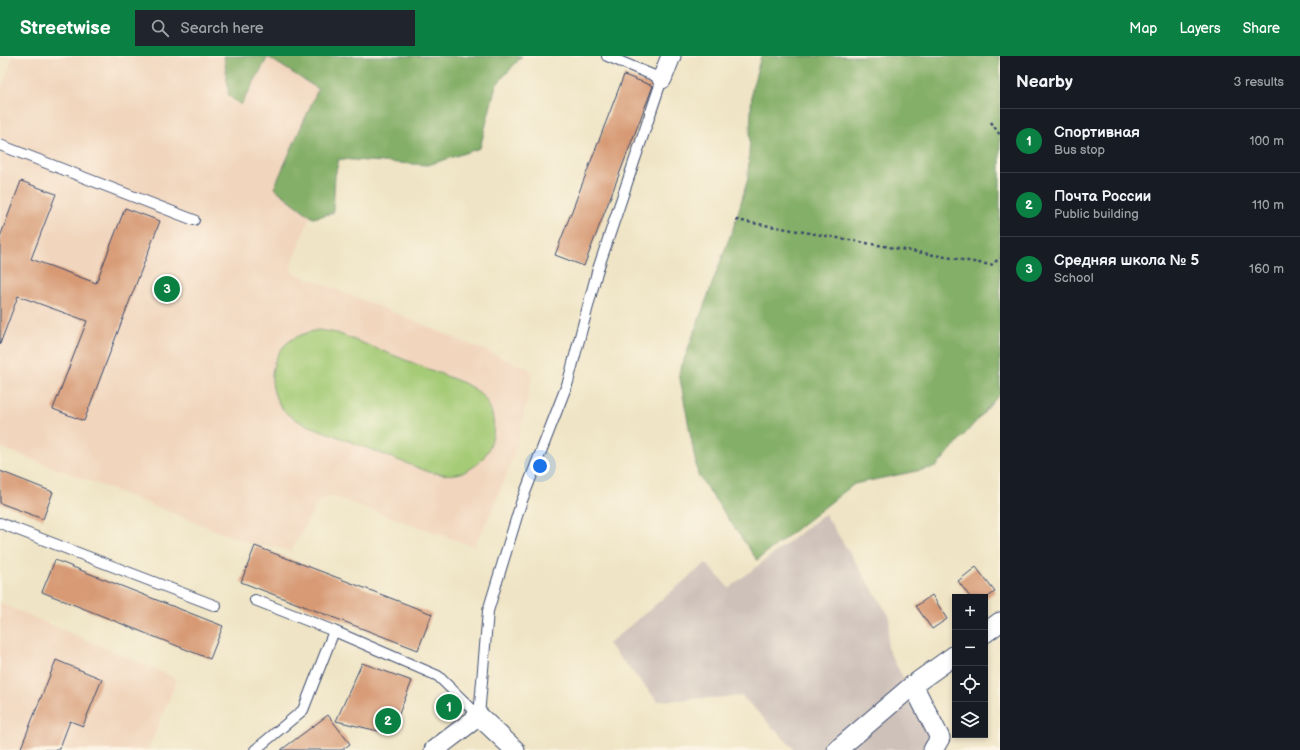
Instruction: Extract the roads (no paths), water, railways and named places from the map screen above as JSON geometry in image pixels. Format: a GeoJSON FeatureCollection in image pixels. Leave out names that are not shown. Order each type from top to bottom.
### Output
{"type":"FeatureCollection","features":[{"type":"Feature","properties":{"kind":"street"},"geometry":{"type":"LineString","coordinates":[[662,79],[671,56]]}},
{"type":"Feature","properties":{"kind":"street"},"geometry":{"type":"LineString","coordinates":[[988,631],[1000,622]]}},
{"type":"Feature","properties":{"kind":"street"},"geometry":{"type":"LineString","coordinates":[[837,750],[912,685],[952,657]]}},
{"type":"Feature","properties":{"kind":"street"},"geometry":{"type":"LineString","coordinates":[[912,685],[940,738],[933,750]]}},
{"type":"Feature","properties":{"kind":"street"},"geometry":{"type":"LineString","coordinates":[[434,750],[478,716],[515,750]]}},
{"type":"Feature","properties":{"kind":"lane"},"geometry":{"type":"LineString","coordinates":[[478,716],[488,610],[521,503],[568,382],[597,272],[662,79],[607,56]]}},
{"type":"Feature","properties":{"kind":"lane"},"geometry":{"type":"LineString","coordinates":[[0,145],[194,220]]}},
{"type":"Feature","properties":{"kind":"lane"},"geometry":{"type":"LineString","coordinates":[[0,523],[216,606]]}},
{"type":"Feature","properties":{"kind":"lane"},"geometry":{"type":"LineString","coordinates":[[255,600],[334,631],[438,676],[478,716]]}},
{"type":"Feature","properties":{"kind":"lane"},"geometry":{"type":"LineString","coordinates":[[255,750],[304,710],[334,631]]}},
{"type":"Feature","properties":{"kind":"place","name":"Средняя школа № 5"},"geometry":{"type":"Point","coordinates":[167,289]}},
{"type":"Feature","properties":{"kind":"place","name":"Спортивная"},"geometry":{"type":"Point","coordinates":[449,707]}},
{"type":"Feature","properties":{"kind":"place","name":"Почта России"},"geometry":{"type":"Point","coordinates":[388,721]}}]}
